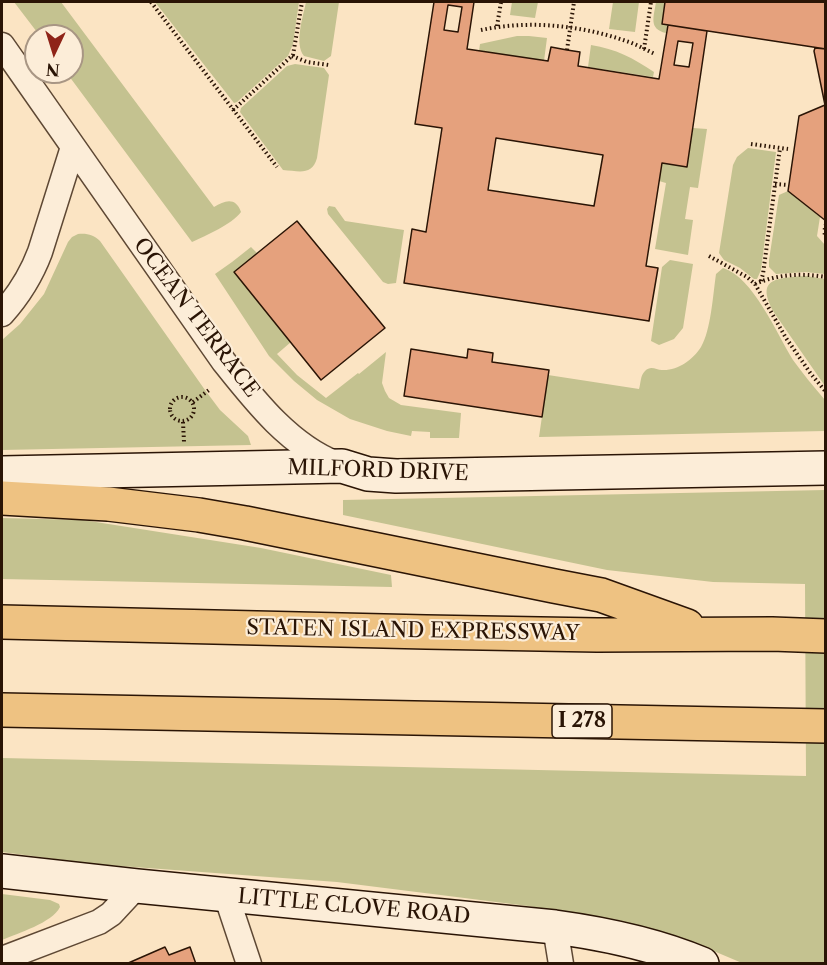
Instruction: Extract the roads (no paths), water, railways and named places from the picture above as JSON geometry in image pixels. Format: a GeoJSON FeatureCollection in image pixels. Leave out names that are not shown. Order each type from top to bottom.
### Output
{"type":"FeatureCollection","features":[{"type":"Feature","properties":{"kind":"highway"},"geometry":{"type":"LineString","coordinates":[[2,498],[108,504],[199,514],[601,595],[708,634]]}},
{"type":"Feature","properties":{"kind":"highway","name":"STATEN ISLAND EXPRESSWAY"},"geometry":{"type":"LineString","coordinates":[[2,622],[597,635],[772,634],[814,636]]}},
{"type":"Feature","properties":{"kind":"highway","name":"I 278"},"geometry":{"type":"LineString","coordinates":[[2,710],[816,726]]}},
{"type":"Feature","properties":{"kind":"street","name":"OCEAN TERRACE"},"geometry":{"type":"LineString","coordinates":[[2,45],[237,379],[251,396],[300,443],[326,460],[342,466]]}},
{"type":"Feature","properties":{"kind":"street"},"geometry":{"type":"LineString","coordinates":[[2,314],[20,293],[35,266],[73,147]]}},
{"type":"Feature","properties":{"kind":"street","name":"MILFORD DRIVE"},"geometry":{"type":"LineString","coordinates":[[2,473],[342,466],[368,474],[396,476],[825,468]]}},
{"type":"Feature","properties":{"kind":"street","name":"LITTLE CLOVE ROAD"},"geometry":{"type":"LineString","coordinates":[[2,871],[555,927],[616,937],[702,963]]}},
{"type":"Feature","properties":{"kind":"street"},"geometry":{"type":"LineString","coordinates":[[2,959],[99,922],[111,914],[137,886]]}},
{"type":"Feature","properties":{"kind":"street"},"geometry":{"type":"LineString","coordinates":[[226,895],[249,963]]}},
{"type":"Feature","properties":{"kind":"street"},"geometry":{"type":"LineString","coordinates":[[555,927],[561,963]]}}]}
